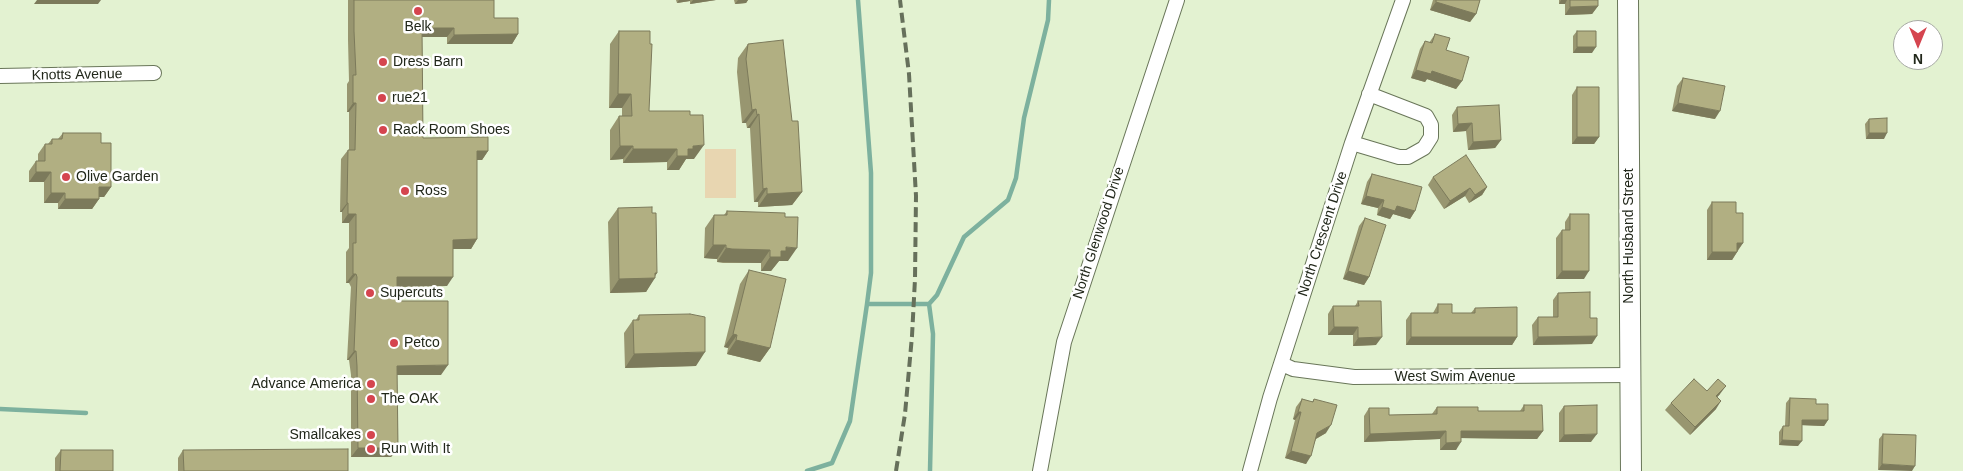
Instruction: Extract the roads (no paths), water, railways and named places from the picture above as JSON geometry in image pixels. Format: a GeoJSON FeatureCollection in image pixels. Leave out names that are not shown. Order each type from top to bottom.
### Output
{"type":"FeatureCollection","features":[{"type":"Feature","properties":{"kind":"street","name":"North Glenwood Drive"},"geometry":{"type":"LineString","coordinates":[[1040,471],[1064,342],[1177,0]]}},
{"type":"Feature","properties":{"kind":"street","name":"North Crescent Drive"},"geometry":{"type":"LineString","coordinates":[[1250,471],[1270,398],[1352,143],[1403,0]]}},
{"type":"Feature","properties":{"kind":"street","name":"North Husband Street"},"geometry":{"type":"LineString","coordinates":[[1628,0],[1631,471]]}},
{"type":"Feature","properties":{"kind":"street","name":"Knotts Avenue"},"geometry":{"type":"LineString","coordinates":[[0,76],[154,74]]}},
{"type":"Feature","properties":{"kind":"street"},"geometry":{"type":"LineString","coordinates":[[1352,143],[1399,157],[1408,157],[1424,148],[1431,137],[1431,125],[1426,116],[1370,94]]}},
{"type":"Feature","properties":{"kind":"street","name":"West Swim Avenue"},"geometry":{"type":"LineString","coordinates":[[1282,364],[1293,369],[1354,377],[1630,375]]}},
{"type":"Feature","properties":{"kind":"waterway"},"geometry":{"type":"LineString","coordinates":[[858,0],[871,173],[871,273],[867,304]]}},
{"type":"Feature","properties":{"kind":"waterway"},"geometry":{"type":"LineString","coordinates":[[930,471],[933,334],[929,304],[937,295],[964,237],[1008,200],[1016,178],[1024,118],[1048,20],[1049,0]]}},
{"type":"Feature","properties":{"kind":"waterway"},"geometry":{"type":"LineString","coordinates":[[807,471],[832,463],[850,421],[867,304],[929,304]]}},
{"type":"Feature","properties":{"kind":"waterway"},"geometry":{"type":"LineString","coordinates":[[0,409],[86,413]]}},
{"type":"Feature","properties":{"kind":"railway"},"geometry":{"type":"LineString","coordinates":[[896,471],[905,414],[912,336],[916,196],[909,74],[900,0]]}},
{"type":"Feature","properties":{"kind":"place","name":"Belk"},"geometry":{"type":"Point","coordinates":[418,11]}},
{"type":"Feature","properties":{"kind":"place","name":"Dress Barn"},"geometry":{"type":"Point","coordinates":[383,62]}},
{"type":"Feature","properties":{"kind":"place","name":"rue21"},"geometry":{"type":"Point","coordinates":[382,98]}},
{"type":"Feature","properties":{"kind":"place","name":"Rack Room Shoes"},"geometry":{"type":"Point","coordinates":[383,130]}},
{"type":"Feature","properties":{"kind":"place","name":"Olive Garden"},"geometry":{"type":"Point","coordinates":[66,177]}},
{"type":"Feature","properties":{"kind":"place","name":"Ross"},"geometry":{"type":"Point","coordinates":[405,191]}},
{"type":"Feature","properties":{"kind":"place","name":"Supercuts"},"geometry":{"type":"Point","coordinates":[370,293]}},
{"type":"Feature","properties":{"kind":"place","name":"Petco"},"geometry":{"type":"Point","coordinates":[394,343]}},
{"type":"Feature","properties":{"kind":"place","name":"Advance America"},"geometry":{"type":"Point","coordinates":[371,384]}},
{"type":"Feature","properties":{"kind":"place","name":"The OAK"},"geometry":{"type":"Point","coordinates":[371,399]}},
{"type":"Feature","properties":{"kind":"place","name":"Smallcakes"},"geometry":{"type":"Point","coordinates":[371,435]}},
{"type":"Feature","properties":{"kind":"place","name":"Run With It"},"geometry":{"type":"Point","coordinates":[371,449]}}]}
